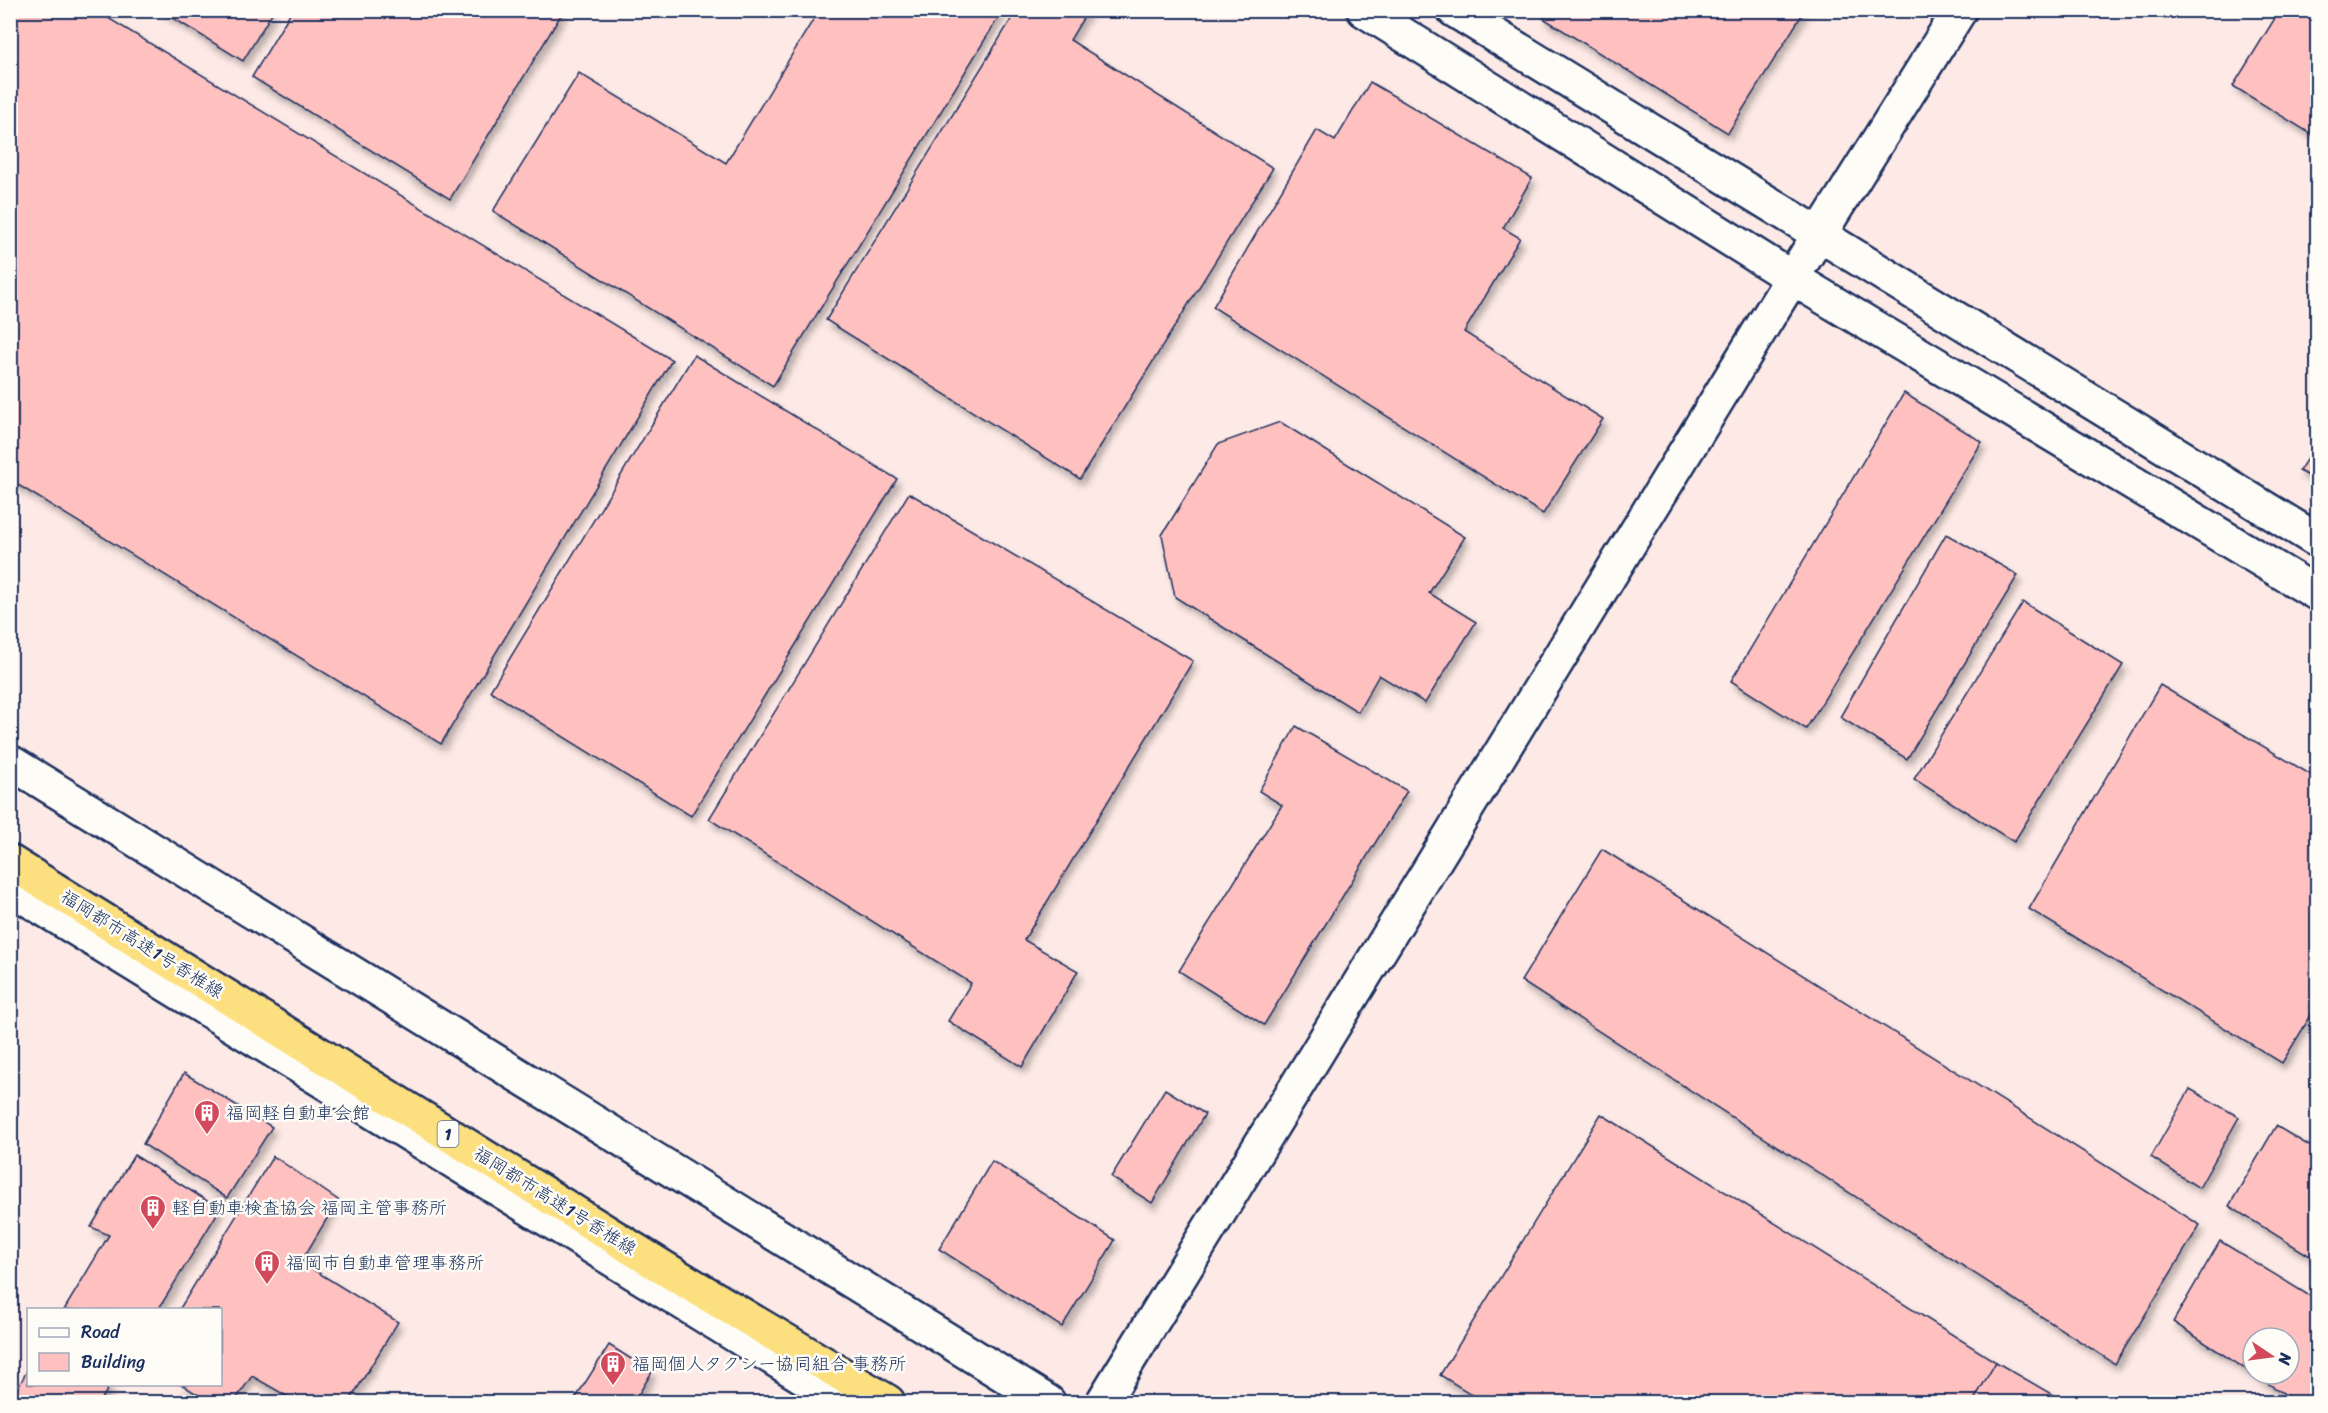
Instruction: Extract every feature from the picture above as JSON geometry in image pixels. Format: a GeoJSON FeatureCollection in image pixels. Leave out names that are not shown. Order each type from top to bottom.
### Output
{"type":"FeatureCollection","features":[{"type":"Feature","properties":{"kind":"highway","name":"福岡都市高速1号香椎線"},"geometry":{"type":"LineString","coordinates":[[10,862],[667,1270],[888,1402]]}},
{"type":"Feature","properties":{"kind":"highway","name":"福岡都市高速1号香椎線"},"geometry":{"type":"LineString","coordinates":[[10,878],[857,1402]]}},
{"type":"Feature","properties":{"kind":"street"},"geometry":{"type":"LineString","coordinates":[[1364,10],[1792,278],[2318,594]]}},
{"type":"Feature","properties":{"kind":"street"},"geometry":{"type":"LineString","coordinates":[[1454,10],[2318,541]]}},
{"type":"Feature","properties":{"kind":"street"},"geometry":{"type":"LineString","coordinates":[[1103,1402],[1792,278],[1960,10]]}},
{"type":"Feature","properties":{"kind":"street"},"geometry":{"type":"LineString","coordinates":[[10,762],[1048,1402]]}},
{"type":"Feature","properties":{"kind":"street"},"geometry":{"type":"LineString","coordinates":[[10,888],[844,1402]]}},
{"type":"Feature","properties":{"kind":"building"},"geometry":{"type":"Polygon","coordinates":[[[11,10],[95,10],[672,360],[441,744],[10,480],[11,10]]]}},
{"type":"Feature","properties":{"kind":"building"},"geometry":{"type":"Polygon","coordinates":[[[160,10],[274,10],[243,61],[160,10]]]}},
{"type":"Feature","properties":{"kind":"building"},"geometry":{"type":"Polygon","coordinates":[[[292,10],[564,10],[450,199],[252,77],[292,10]]]}},
{"type":"Feature","properties":{"kind":"building"},"geometry":{"type":"Polygon","coordinates":[[[819,10],[1003,10],[773,386],[493,211],[579,73],[726,163],[819,10]]]}},
{"type":"Feature","properties":{"kind":"building"},"geometry":{"type":"Polygon","coordinates":[[[1017,10],[1088,10],[1070,40],[1273,168],[1080,479],[826,320],[1017,10]]]}},
{"type":"Feature","properties":{"kind":"building"},"geometry":{"type":"Polygon","coordinates":[[[1548,10],[1805,10],[1728,133],[1543,18],[1548,10]]]}},
{"type":"Feature","properties":{"kind":"building"},"geometry":{"type":"Polygon","coordinates":[[[2280,10],[2318,10],[2316,137],[2233,86],[2280,10]]]}},
{"type":"Feature","properties":{"kind":"building"},"geometry":{"type":"Polygon","coordinates":[[[1370,82],[1532,178],[1503,228],[1520,238],[1464,332],[1603,419],[1543,514],[1213,307],[1317,130],[1335,141],[1370,82]]]}},
{"type":"Feature","properties":{"kind":"building"},"geometry":{"type":"Polygon","coordinates":[[[694,355],[897,479],[691,816],[490,691],[694,355]]]}},
{"type":"Feature","properties":{"kind":"building"},"geometry":{"type":"Polygon","coordinates":[[[1904,393],[1982,442],[1806,729],[1731,681],[1904,393]]]}},
{"type":"Feature","properties":{"kind":"building"},"geometry":{"type":"Polygon","coordinates":[[[1280,422],[1465,537],[1429,593],[1476,622],[1425,703],[1379,675],[1358,712],[1175,597],[1162,535],[1218,444],[1280,422]]]}},
{"type":"Feature","properties":{"kind":"building"},"geometry":{"type":"Polygon","coordinates":[[[2318,441],[2318,481],[2299,471],[2318,441]]]}},
{"type":"Feature","properties":{"kind":"building"},"geometry":{"type":"Polygon","coordinates":[[[909,493],[1193,661],[1024,940],[1078,971],[1022,1067],[948,1021],[971,983],[709,819],[909,493]]]}},
{"type":"Feature","properties":{"kind":"building"},"geometry":{"type":"Polygon","coordinates":[[[1946,534],[2018,575],[1907,759],[1840,717],[1946,534]]]}},
{"type":"Feature","properties":{"kind":"building"},"geometry":{"type":"Polygon","coordinates":[[[2023,602],[2123,665],[2014,842],[1914,779],[2023,602]]]}},
{"type":"Feature","properties":{"kind":"building"},"geometry":{"type":"Polygon","coordinates":[[[2160,685],[2318,779],[2318,1004],[2282,1063],[2029,909],[2160,685]]]}},
{"type":"Feature","properties":{"kind":"building"},"geometry":{"type":"Polygon","coordinates":[[[1296,726],[1407,791],[1264,1025],[1179,971],[1282,805],[1259,791],[1296,726]]]}},
{"type":"Feature","properties":{"kind":"building"},"geometry":{"type":"Polygon","coordinates":[[[1602,849],[2200,1225],[2115,1364],[1521,981],[1602,849]]]}},
{"type":"Feature","properties":{"kind":"building","name":"福岡軽自動車会館"},"geometry":{"type":"Polygon","coordinates":[[[184,1073],[272,1127],[227,1198],[143,1144],[184,1073]]]}},
{"type":"Feature","properties":{"kind":"building"},"geometry":{"type":"Polygon","coordinates":[[[1165,1089],[1205,1114],[1152,1203],[1111,1177],[1165,1089]]]}},
{"type":"Feature","properties":{"kind":"building"},"geometry":{"type":"Polygon","coordinates":[[[2190,1089],[2239,1117],[2199,1188],[2151,1157],[2190,1089]]]}},
{"type":"Feature","properties":{"kind":"building"},"geometry":{"type":"Polygon","coordinates":[[[1601,1114],[1996,1362],[1973,1402],[1484,1402],[1440,1375],[1601,1114]]]}},
{"type":"Feature","properties":{"kind":"building"},"geometry":{"type":"Polygon","coordinates":[[[2276,1126],[2318,1151],[2318,1261],[2229,1206],[2276,1126]]]}},
{"type":"Feature","properties":{"kind":"building","name":"軽自動車検査協会 福岡主管事務所"},"geometry":{"type":"Polygon","coordinates":[[[134,1155],[220,1209],[159,1308],[65,1308],[109,1235],[91,1227],[134,1155]]]}},
{"type":"Feature","properties":{"kind":"building","name":"福岡市自動車管理事務所"},"geometry":{"type":"Polygon","coordinates":[[[273,1156],[338,1200],[301,1262],[398,1322],[349,1402],[297,1402],[252,1376],[234,1402],[209,1402],[184,1386],[222,1386],[222,1308],[180,1308],[273,1156]]]}},
{"type":"Feature","properties":{"kind":"building"},"geometry":{"type":"Polygon","coordinates":[[[992,1161],[1115,1240],[1062,1327],[939,1249],[992,1161]]]}},
{"type":"Feature","properties":{"kind":"building"},"geometry":{"type":"Polygon","coordinates":[[[2220,1241],[2318,1301],[2318,1402],[2297,1402],[2272,1386],[2301,1386],[2301,1326],[2241,1326],[2241,1366],[2173,1322],[2220,1241]]]}},
{"type":"Feature","properties":{"kind":"building","name":"福岡個人タクシー協同組合 事務所"},"geometry":{"type":"Polygon","coordinates":[[[609,1345],[652,1372],[634,1402],[573,1402],[609,1345]]]}},
{"type":"Feature","properties":{"kind":"building"},"geometry":{"type":"Polygon","coordinates":[[[1996,1362],[2065,1402],[1973,1402],[1996,1362]]]}},
{"type":"Feature","properties":{"kind":"building"},"geometry":{"type":"Polygon","coordinates":[[[27,1371],[27,1386],[110,1386],[100,1402],[10,1402],[27,1371]]]}},
{"type":"Feature","properties":{"kind":"place","name":"福岡軽自動車会館"},"geometry":{"type":"Point","coordinates":[207,1136]}},
{"type":"Feature","properties":{"kind":"place","name":"軽自動車検査協会 福岡主管事務所"},"geometry":{"type":"Point","coordinates":[153,1231]}},
{"type":"Feature","properties":{"kind":"place","name":"福岡市自動車管理事務所"},"geometry":{"type":"Point","coordinates":[267,1286]}},
{"type":"Feature","properties":{"kind":"place","name":"福岡個人タクシー協同組合 事務所"},"geometry":{"type":"Point","coordinates":[613,1387]}}]}
